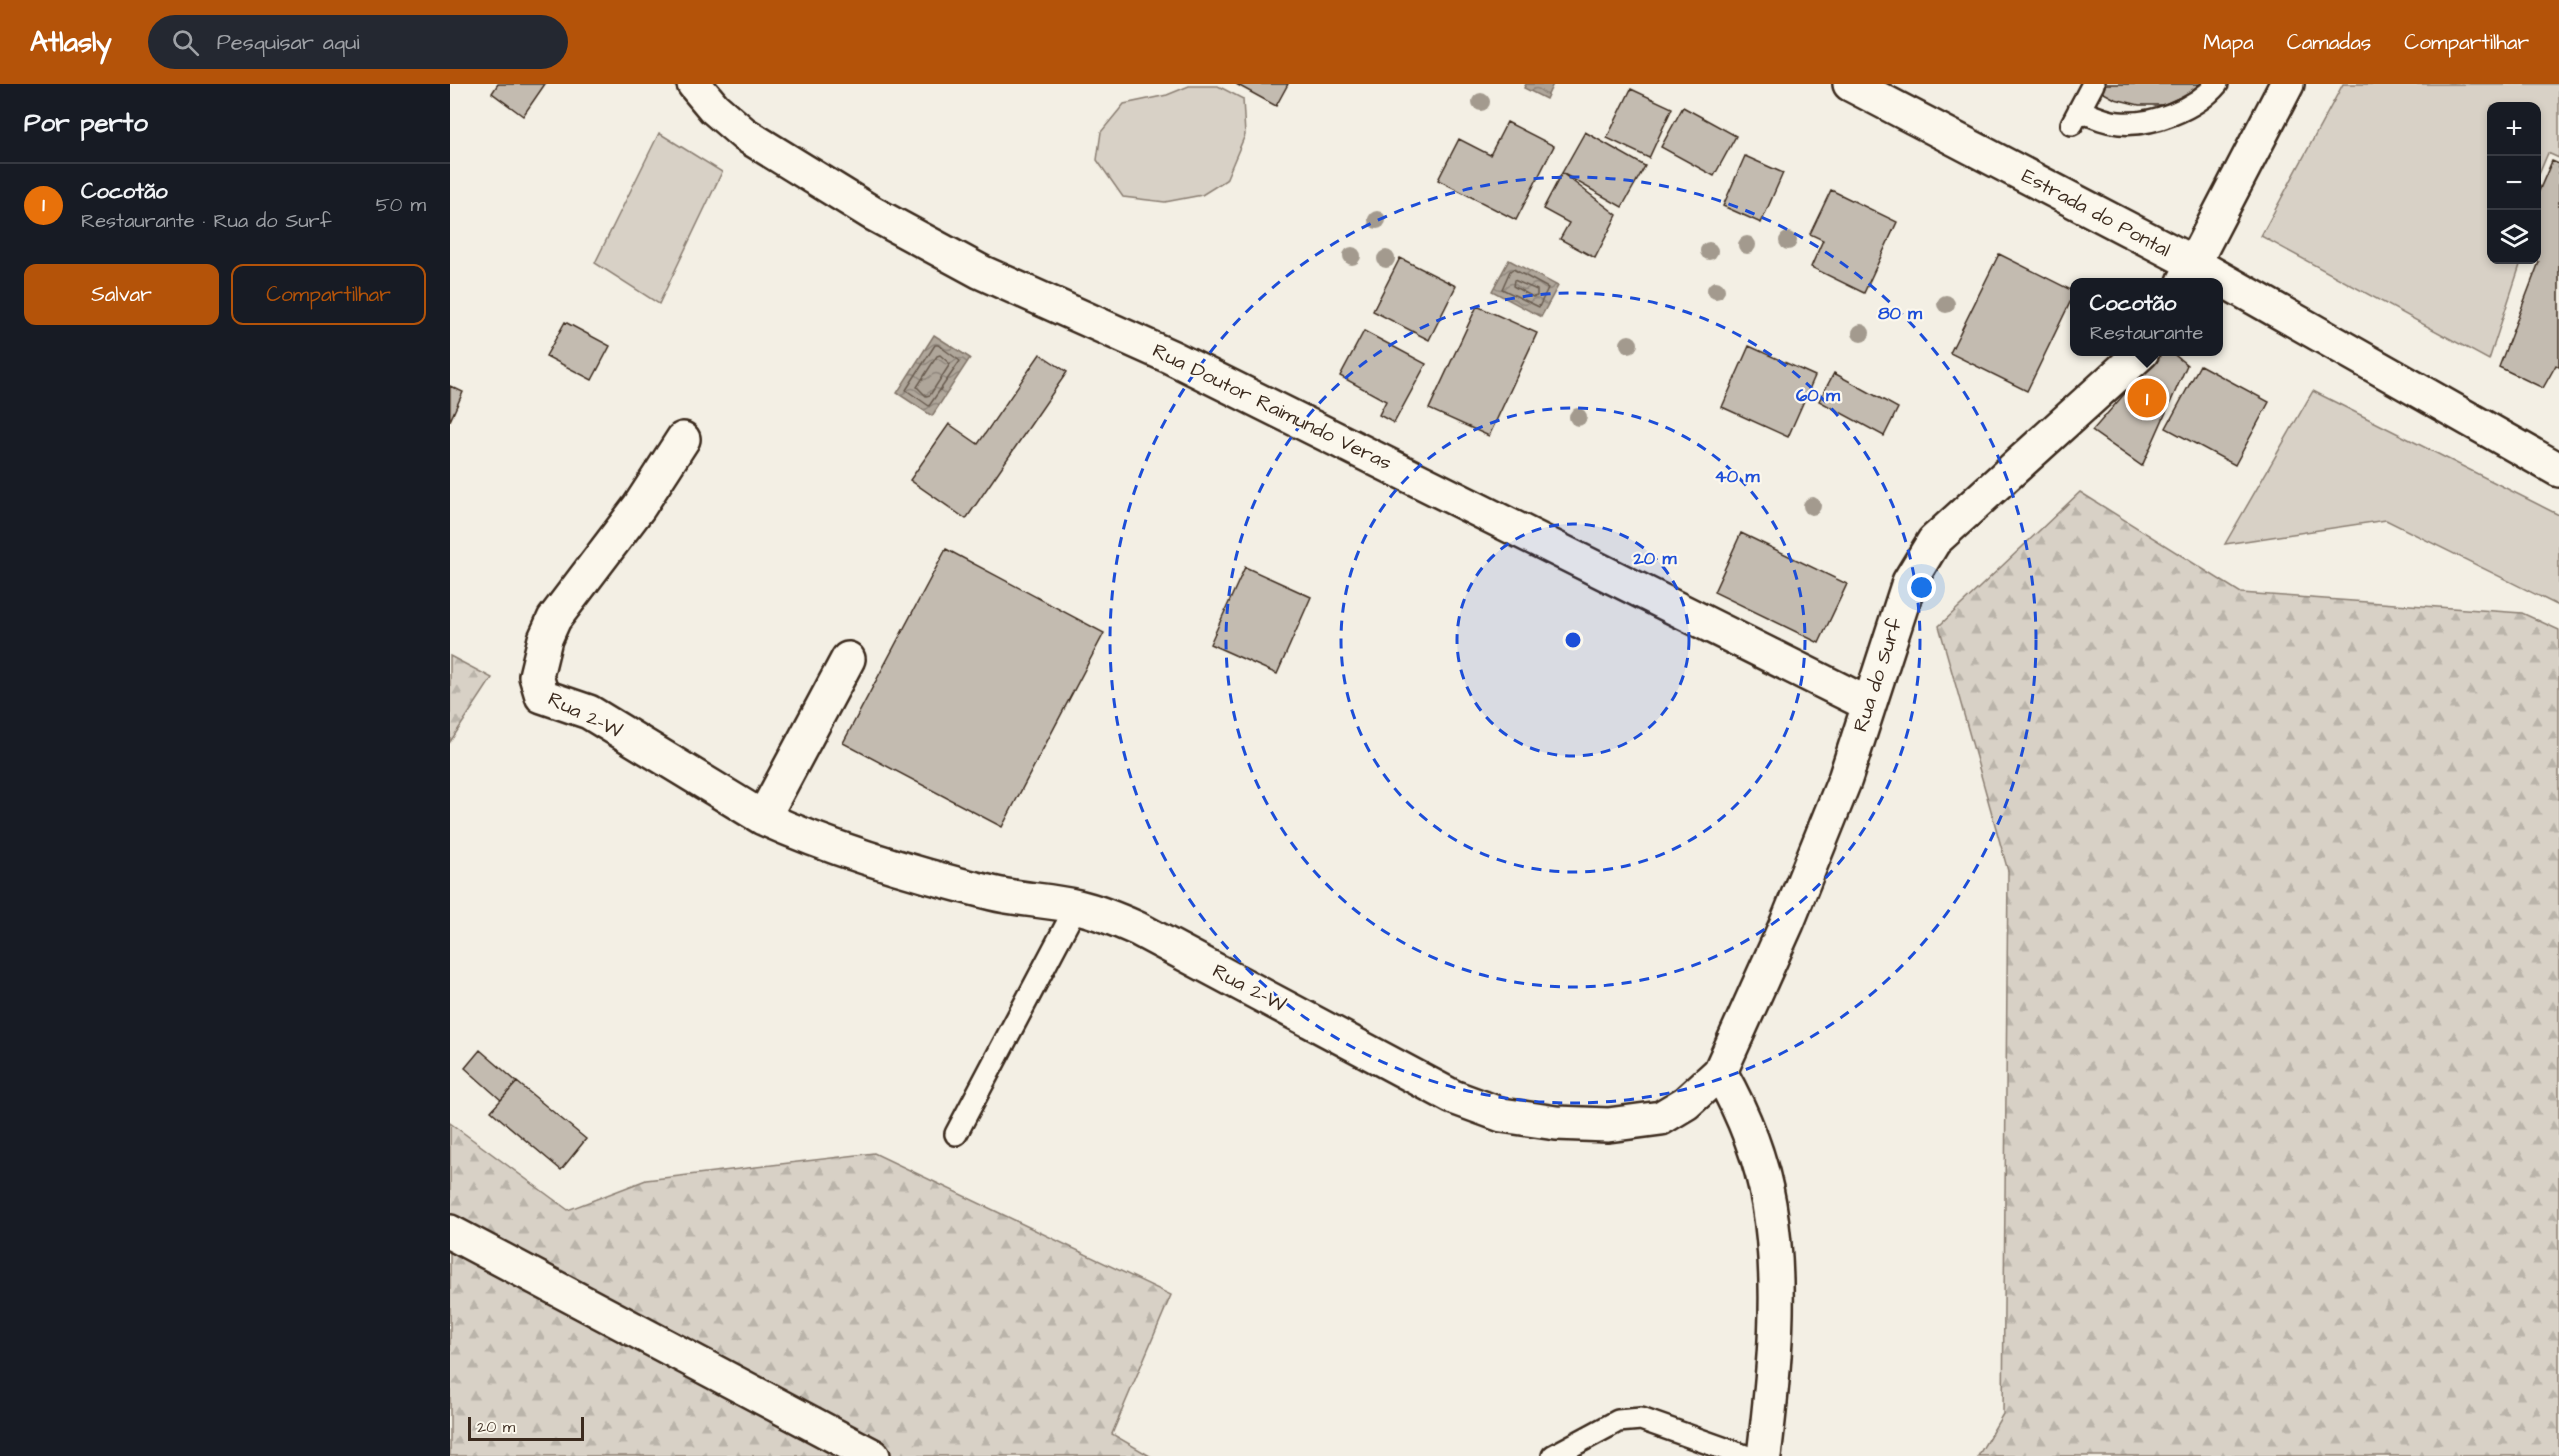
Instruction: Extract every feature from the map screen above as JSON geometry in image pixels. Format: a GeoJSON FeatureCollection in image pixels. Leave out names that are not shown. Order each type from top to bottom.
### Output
{"type":"FeatureCollection","features":[{"type":"Feature","properties":{"kind":"street","name":"Rua Doutor Raimundo Veras"},"geometry":{"type":"LineString","coordinates":[[694,84],[714,108],[744,134],[872,213],[981,272],[1171,357],[1868,704]]}},
{"type":"Feature","properties":{"kind":"street","name":"Estrada do Pontal"},"geometry":{"type":"LineString","coordinates":[[1850,84],[2190,273]]}},
{"type":"Feature","properties":{"kind":"street"},"geometry":{"type":"LineString","coordinates":[[2190,273],[2287,84]]}},
{"type":"Feature","properties":{"kind":"street","name":"Estrada do Pontal"},"geometry":{"type":"LineString","coordinates":[[2223,291],[2559,470]]}},
{"type":"Feature","properties":{"kind":"street","name":"Rua do Surf"},"geometry":{"type":"LineString","coordinates":[[1720,1072],[1786,923],[1845,779],[1909,582],[1934,541],[2137,356]]}},
{"type":"Feature","properties":{"kind":"street","name":"Rua 2-W"},"geometry":{"type":"LineString","coordinates":[[683,439],[639,507],[554,619],[544,639],[536,676],[542,696],[589,712],[763,818],[816,842],[996,894],[1076,907],[1103,914],[1138,929],[1453,1097],[1502,1115],[1556,1123],[1608,1125],[1661,1118],[1686,1104],[1720,1072]]}},
{"type":"Feature","properties":{"kind":"street"},"geometry":{"type":"LineString","coordinates":[[763,818],[848,659]]}},
{"type":"Feature","properties":{"kind":"street"},"geometry":{"type":"LineString","coordinates":[[1720,1072],[1739,1107],[1755,1149],[1769,1205],[1776,1296],[1774,1373],[1764,1456]]}},
{"type":"Feature","properties":{"kind":"street"},"geometry":{"type":"LineString","coordinates":[[450,1232],[873,1456]]}},
{"type":"Feature","properties":{"kind":"lane"},"geometry":{"type":"LineString","coordinates":[[2093,84],[2076,117],[2112,122],[2147,121],[2186,109],[2217,84]]}},
{"type":"Feature","properties":{"kind":"lane"},"geometry":{"type":"LineString","coordinates":[[956,1134],[1076,907]]}},
{"type":"Feature","properties":{"kind":"lane"},"geometry":{"type":"LineString","coordinates":[[1553,1456],[1618,1421],[1641,1419],[1745,1456]]}},
{"type":"Feature","properties":{"kind":"green space"},"geometry":{"type":"Polygon","coordinates":[[[2343,84],[2559,84],[2559,158],[2548,153],[2541,170],[2541,102],[2487,102],[2487,264],[2520,264],[2489,360],[2261,236],[2343,84]]]}},
{"type":"Feature","properties":{"kind":"green space"},"geometry":{"type":"Polygon","coordinates":[[[1189,86],[1218,86],[1243,99],[1245,135],[1226,180],[1202,195],[1165,202],[1123,197],[1097,160],[1101,132],[1124,104],[1167,95],[1189,86]]]}},
{"type":"Feature","properties":{"kind":"green space"},"geometry":{"type":"Polygon","coordinates":[[[659,133],[722,172],[659,304],[595,263],[659,133]]]}},
{"type":"Feature","properties":{"kind":"green space"},"geometry":{"type":"Polygon","coordinates":[[[2313,391],[2559,515],[2559,606],[2386,520],[2225,544],[2313,391]]]}},
{"type":"Feature","properties":{"kind":"green space"},"geometry":{"type":"Polygon","coordinates":[[[2080,492],[2241,593],[2522,613],[2559,630],[2559,1456],[1978,1456],[2003,1414],[2008,871],[1939,626],[2080,492]]]}},
{"type":"Feature","properties":{"kind":"green space"},"geometry":{"type":"Polygon","coordinates":[[[450,656],[492,678],[450,742],[450,656]]]}},
{"type":"Feature","properties":{"kind":"green space"},"geometry":{"type":"Polygon","coordinates":[[[450,1123],[568,1210],[646,1180],[874,1153],[1171,1295],[1112,1434],[1150,1456],[450,1456],[450,1123]]]}},
{"type":"Feature","properties":{"kind":"water"},"geometry":{"type":"Polygon","coordinates":[[[1526,84],[1553,84],[1546,99],[1524,88],[1526,84]]]}},
{"type":"Feature","properties":{"kind":"water"},"geometry":{"type":"Polygon","coordinates":[[[1509,260],[1558,286],[1541,317],[1492,291],[1509,260]]]}},
{"type":"Feature","properties":{"kind":"water"},"geometry":{"type":"Polygon","coordinates":[[[934,335],[970,358],[932,416],[897,393],[934,335]]]}},
{"type":"Feature","properties":{"kind":"building"},"geometry":{"type":"Polygon","coordinates":[[[498,84],[545,84],[523,116],[492,93],[498,84]]]}},
{"type":"Feature","properties":{"kind":"building"},"geometry":{"type":"Polygon","coordinates":[[[1236,84],[1288,84],[1276,106],[1236,84]]]}},
{"type":"Feature","properties":{"kind":"building"},"geometry":{"type":"Polygon","coordinates":[[[2106,84],[2201,84],[2192,92],[2163,105],[2139,105],[2115,99],[2102,92],[2106,84]]]}},
{"type":"Feature","properties":{"kind":"building"},"geometry":{"type":"Polygon","coordinates":[[[1631,89],[1672,108],[1649,158],[1607,138],[1631,89]]]}},
{"type":"Feature","properties":{"kind":"building"},"geometry":{"type":"Polygon","coordinates":[[[1683,107],[1736,136],[1714,176],[1661,147],[1683,107]]]}},
{"type":"Feature","properties":{"kind":"building"},"geometry":{"type":"Polygon","coordinates":[[[1507,122],[1554,146],[1516,220],[1438,180],[1459,139],[1490,155],[1507,122]]]}},
{"type":"Feature","properties":{"kind":"building"},"geometry":{"type":"Polygon","coordinates":[[[1585,132],[1645,166],[1622,207],[1562,173],[1585,132]]]}},
{"type":"Feature","properties":{"kind":"building"},"geometry":{"type":"Polygon","coordinates":[[[1745,156],[1783,173],[1761,223],[1723,206],[1745,156]]]}},
{"type":"Feature","properties":{"kind":"building"},"geometry":{"type":"Polygon","coordinates":[[[2552,161],[2559,164],[2559,367],[2556,365],[2543,388],[2499,367],[2538,264],[2541,264],[2541,186],[2552,161]]]}},
{"type":"Feature","properties":{"kind":"building"},"geometry":{"type":"Polygon","coordinates":[[[1562,173],[1617,215],[1595,258],[1560,239],[1569,223],[1543,209],[1562,173]]]}},
{"type":"Feature","properties":{"kind":"building"},"geometry":{"type":"Polygon","coordinates":[[[1831,190],[1897,222],[1864,293],[1811,267],[1823,240],[1810,234],[1831,190]]]}},
{"type":"Feature","properties":{"kind":"building"},"geometry":{"type":"Polygon","coordinates":[[[1999,254],[2070,290],[2070,302],[2027,391],[1950,353],[1999,254]]]}},
{"type":"Feature","properties":{"kind":"building"},"geometry":{"type":"Polygon","coordinates":[[[1400,258],[1456,286],[1429,340],[1373,311],[1400,258]]]}},
{"type":"Feature","properties":{"kind":"building"},"geometry":{"type":"Polygon","coordinates":[[[1477,306],[1537,333],[1489,436],[1429,409],[1477,306]]]}},
{"type":"Feature","properties":{"kind":"building"},"geometry":{"type":"Polygon","coordinates":[[[565,322],[610,346],[592,380],[546,356],[565,322]]]}},
{"type":"Feature","properties":{"kind":"building"},"geometry":{"type":"Polygon","coordinates":[[[1364,331],[1426,364],[1394,423],[1379,415],[1386,401],[1340,376],[1364,331]]]}},
{"type":"Feature","properties":{"kind":"building"},"geometry":{"type":"Polygon","coordinates":[[[1749,346],[1815,376],[1788,437],[1722,407],[1749,346]]]}},
{"type":"Feature","properties":{"kind":"building"},"geometry":{"type":"Polygon","coordinates":[[[1040,354],[1067,372],[966,519],[910,480],[949,424],[978,444],[1040,354]]]}},
{"type":"Feature","properties":{"kind":"building"},"geometry":{"type":"Polygon","coordinates":[[[2158,356],[2176,356],[2187,365],[2142,466],[2092,431],[2158,356]]]}},
{"type":"Feature","properties":{"kind":"building"},"geometry":{"type":"Polygon","coordinates":[[[2200,365],[2269,402],[2235,465],[2166,428],[2200,365]]]}},
{"type":"Feature","properties":{"kind":"building"},"geometry":{"type":"Polygon","coordinates":[[[1834,373],[1898,408],[1884,436],[1819,401],[1834,373]]]}},
{"type":"Feature","properties":{"kind":"building"},"geometry":{"type":"Polygon","coordinates":[[[450,386],[463,392],[450,421],[450,386]]]}},
{"type":"Feature","properties":{"kind":"building"},"geometry":{"type":"Polygon","coordinates":[[[1741,533],[1847,584],[1819,643],[1714,592],[1741,533]]]}},
{"type":"Feature","properties":{"kind":"building"},"geometry":{"type":"Polygon","coordinates":[[[946,549],[1104,633],[1002,827],[843,743],[946,549]]]}},
{"type":"Feature","properties":{"kind":"building"},"geometry":{"type":"Polygon","coordinates":[[[1245,567],[1311,597],[1277,674],[1210,644],[1245,567]]]}},
{"type":"Feature","properties":{"kind":"building"},"geometry":{"type":"Polygon","coordinates":[[[480,1050],[517,1082],[501,1100],[465,1068],[480,1050]]]}},
{"type":"Feature","properties":{"kind":"building"},"geometry":{"type":"Polygon","coordinates":[[[517,1082],[586,1139],[561,1170],[491,1111],[517,1082]]]}},
{"type":"Feature","properties":{"kind":"place","name":"Cocotão"},"geometry":{"type":"Point","coordinates":[2147,398]}}]}
